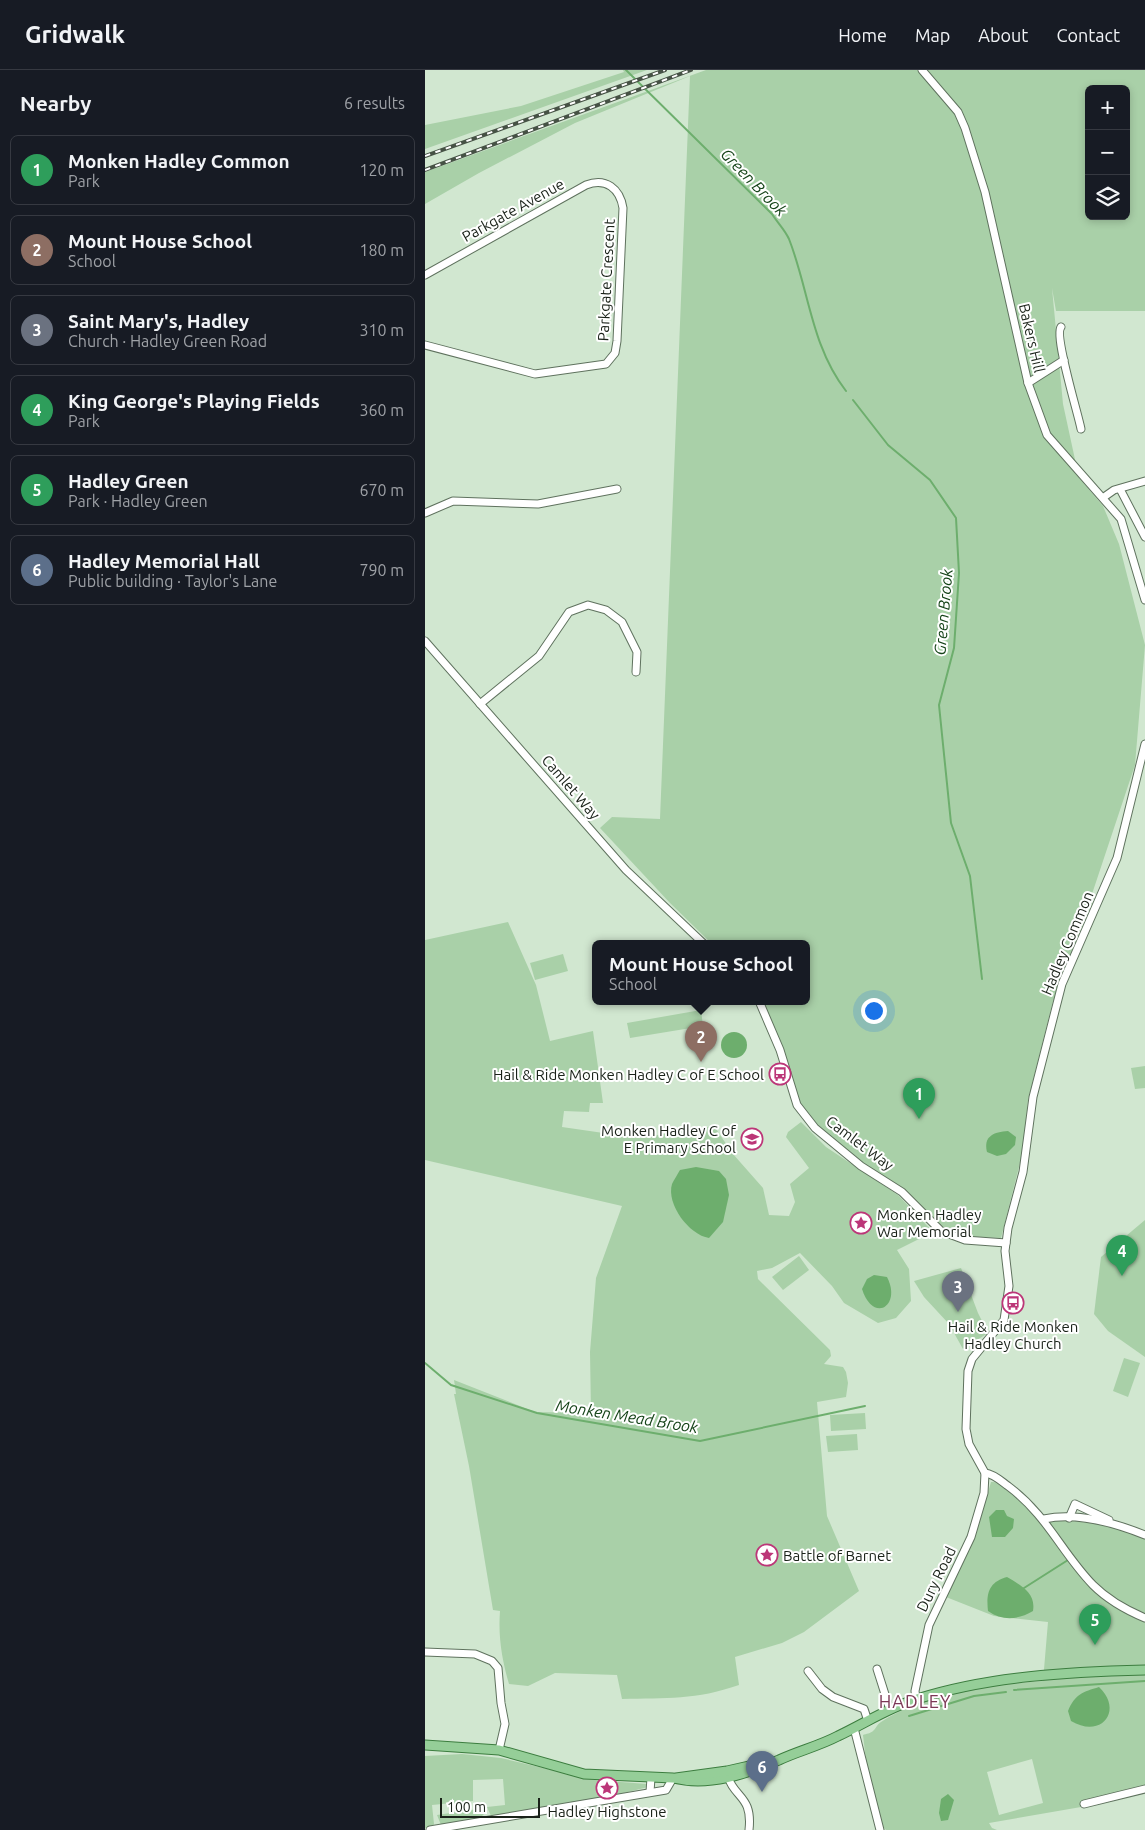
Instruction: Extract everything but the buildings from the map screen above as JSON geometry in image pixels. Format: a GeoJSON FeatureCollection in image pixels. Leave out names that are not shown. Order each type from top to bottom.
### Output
{"type":"FeatureCollection","features":[{"type":"Feature","properties":{"kind":"main road"},"geometry":{"type":"LineString","coordinates":[[425,1745],[499,1750],[584,1774],[673,1778],[686,1782],[759,1770],[916,1699],[1001,1681],[1079,1673],[1145,1670]]}},
{"type":"Feature","properties":{"kind":"street","name":"Bakers Hill"},"geometry":{"type":"LineString","coordinates":[[921,70],[958,112],[985,192],[1028,383],[1047,435],[1060,452],[1104,497]]}},
{"type":"Feature","properties":{"kind":"street","name":"Parkgate Avenue"},"geometry":{"type":"LineString","coordinates":[[425,275],[586,185],[603,182],[616,190]]}},
{"type":"Feature","properties":{"kind":"street","name":"Parkgate Crescent"},"geometry":{"type":"LineString","coordinates":[[425,345],[535,374],[598,366],[611,360],[617,341],[623,248],[623,208],[616,190]]}},
{"type":"Feature","properties":{"kind":"street"},"geometry":{"type":"LineString","coordinates":[[1061,327],[1059,336],[1081,429]]}},
{"type":"Feature","properties":{"kind":"street"},"geometry":{"type":"LineString","coordinates":[[1028,383],[1064,360]]}},
{"type":"Feature","properties":{"kind":"street"},"geometry":{"type":"LineString","coordinates":[[1145,481],[1120,488],[1108,493],[1104,497],[1124,525],[1145,600]]}},
{"type":"Feature","properties":{"kind":"street"},"geometry":{"type":"LineString","coordinates":[[1120,488],[1145,537]]}},
{"type":"Feature","properties":{"kind":"street"},"geometry":{"type":"LineString","coordinates":[[425,513],[453,501],[538,504],[617,489]]}},
{"type":"Feature","properties":{"kind":"street"},"geometry":{"type":"LineString","coordinates":[[480,704],[539,656],[569,612],[588,605],[605,610],[622,622],[637,652],[636,672]]}},
{"type":"Feature","properties":{"kind":"street","name":"Camlet Way"},"geometry":{"type":"LineString","coordinates":[[425,641],[626,870],[700,940]]}},
{"type":"Feature","properties":{"kind":"street","name":"Hadley Common"},"geometry":{"type":"LineString","coordinates":[[985,1473],[967,1437],[967,1387],[972,1360],[1004,1320],[1009,1286],[1006,1243],[1024,1165],[1033,1097],[1058,996],[1117,858],[1145,744]]}},
{"type":"Feature","properties":{"kind":"street","name":"Camlet Way"},"geometry":{"type":"LineString","coordinates":[[761,1005],[780,1050],[797,1105],[815,1128],[861,1166],[902,1192],[941,1232],[965,1240],[1006,1243]]}},
{"type":"Feature","properties":{"kind":"street"},"geometry":{"type":"LineString","coordinates":[[985,1473],[993,1476],[1017,1492],[1044,1519],[1092,1584],[1111,1600],[1145,1618]]}},
{"type":"Feature","properties":{"kind":"street","name":"Dury Road"},"geometry":{"type":"LineString","coordinates":[[916,1699],[915,1691],[925,1638],[940,1600],[959,1566],[971,1537],[984,1494],[985,1473]]}},
{"type":"Feature","properties":{"kind":"street"},"geometry":{"type":"LineString","coordinates":[[1069,1518],[1075,1504],[1145,1535]]}},
{"type":"Feature","properties":{"kind":"street"},"geometry":{"type":"LineString","coordinates":[[1044,1519],[1069,1518],[1116,1523]]}},
{"type":"Feature","properties":{"kind":"street"},"geometry":{"type":"LineString","coordinates":[[425,1652],[475,1654],[492,1661],[498,1668],[505,1724],[499,1750]]}},
{"type":"Feature","properties":{"kind":"street"},"geometry":{"type":"LineString","coordinates":[[877,1669],[891,1710]]}},
{"type":"Feature","properties":{"kind":"street"},"geometry":{"type":"LineString","coordinates":[[808,1671],[822,1689],[833,1697],[864,1709],[868,1720]]}},
{"type":"Feature","properties":{"kind":"street"},"geometry":{"type":"LineString","coordinates":[[854,1728],[859,1740],[880,1830]]}},
{"type":"Feature","properties":{"kind":"street"},"geometry":{"type":"LineString","coordinates":[[728,1774],[732,1787],[743,1797],[749,1808],[749,1830]]}},
{"type":"Feature","properties":{"kind":"street"},"geometry":{"type":"LineString","coordinates":[[650,1792],[651,1778]]}},
{"type":"Feature","properties":{"kind":"street"},"geometry":{"type":"LineString","coordinates":[[430,1830],[666,1790],[673,1778]]}},
{"type":"Feature","properties":{"kind":"street"},"geometry":{"type":"LineString","coordinates":[[1084,1804],[1145,1789]]}},
{"type":"Feature","properties":{"kind":"shaded area"},"geometry":{"type":"Polygon","coordinates":[[[623,70],[647,70],[425,149],[425,125],[521,106],[624,72],[623,70]]]}},
{"type":"Feature","properties":{"kind":"shaded area"},"geometry":{"type":"Polygon","coordinates":[[[706,70],[1145,70],[1145,311],[1056,311],[1052,288],[1063,404],[1079,478],[1103,506],[1119,544],[1145,645],[1135,765],[1065,975],[1053,1001],[1028,1100],[1023,1151],[1001,1238],[971,1237],[945,1231],[902,1188],[861,1162],[818,1126],[798,1100],[781,1046],[765,1005],[810,1005],[810,940],[708,940],[670,903],[600,828],[612,817],[660,819],[690,76],[575,123],[479,173],[425,204],[425,172],[706,70]]]}},
{"type":"Feature","properties":{"kind":"shaded area"},"geometry":{"type":"Polygon","coordinates":[[[508,922],[536,985],[550,1041],[593,1031],[603,1103],[590,1103],[589,1112],[564,1111],[562,1127],[638,1138],[714,1126],[733,1154],[763,1188],[769,1215],[789,1216],[795,1202],[790,1184],[809,1168],[786,1137],[788,1132],[801,1122],[826,1147],[898,1195],[933,1232],[897,1250],[909,1269],[911,1301],[896,1318],[878,1323],[844,1303],[832,1286],[800,1253],[772,1268],[757,1271],[758,1279],[830,1350],[831,1356],[824,1364],[843,1367],[846,1372],[848,1383],[846,1397],[817,1402],[827,1516],[859,1591],[804,1632],[782,1643],[735,1657],[739,1685],[723,1690],[695,1696],[622,1699],[617,1675],[555,1673],[528,1686],[509,1684],[501,1648],[500,1611],[493,1610],[469,1466],[454,1394],[456,1394],[454,1380],[535,1412],[591,1413],[590,1352],[596,1278],[622,1206],[425,1160],[425,940],[508,922]]]}},
{"type":"Feature","properties":{"kind":"shaded area"},"geometry":{"type":"Polygon","coordinates":[[[563,954],[568,971],[535,980],[530,963],[563,954]]]}},
{"type":"Feature","properties":{"kind":"shaded area"},"geometry":{"type":"Polygon","coordinates":[[[701,1010],[703,1026],[630,1038],[627,1023],[701,1010]]]}},
{"type":"Feature","properties":{"kind":"shaded area"},"geometry":{"type":"Polygon","coordinates":[[[734,1032],[744,1035],[747,1045],[744,1055],[734,1058],[724,1055],[721,1045],[724,1035],[734,1032]]]}},
{"type":"Feature","properties":{"kind":"shaded area"},"geometry":{"type":"Polygon","coordinates":[[[1145,1066],[1145,1088],[1135,1089],[1131,1068],[1145,1066]]]}},
{"type":"Feature","properties":{"kind":"shaded area"},"geometry":{"type":"Polygon","coordinates":[[[1008,1131],[1016,1137],[1015,1145],[1006,1154],[997,1156],[987,1152],[987,1142],[991,1136],[998,1132],[1008,1131]]]}},
{"type":"Feature","properties":{"kind":"shaded area"},"geometry":{"type":"Polygon","coordinates":[[[696,1167],[719,1171],[726,1179],[729,1195],[723,1222],[709,1238],[701,1236],[687,1225],[672,1200],[672,1184],[680,1170],[696,1167]]]}},
{"type":"Feature","properties":{"kind":"shaded area"},"geometry":{"type":"Polygon","coordinates":[[[1145,1220],[1145,1357],[1108,1331],[1094,1314],[1101,1257],[1145,1220]]]}},
{"type":"Feature","properties":{"kind":"shaded area"},"geometry":{"type":"Polygon","coordinates":[[[799,1256],[809,1270],[783,1290],[772,1277],[799,1256]]]}},
{"type":"Feature","properties":{"kind":"shaded area"},"geometry":{"type":"Polygon","coordinates":[[[961,1268],[978,1313],[988,1333],[963,1349],[949,1324],[924,1297],[914,1281],[961,1268]]]}},
{"type":"Feature","properties":{"kind":"shaded area"},"geometry":{"type":"Polygon","coordinates":[[[874,1275],[887,1277],[891,1287],[889,1303],[884,1307],[873,1306],[867,1300],[862,1289],[867,1279],[874,1275]]]}},
{"type":"Feature","properties":{"kind":"shaded area"},"geometry":{"type":"Polygon","coordinates":[[[1124,1358],[1140,1363],[1128,1397],[1113,1391],[1124,1358]]]}},
{"type":"Feature","properties":{"kind":"shaded area"},"geometry":{"type":"Polygon","coordinates":[[[865,1413],[866,1429],[831,1431],[830,1415],[865,1413]]]}},
{"type":"Feature","properties":{"kind":"shaded area"},"geometry":{"type":"Polygon","coordinates":[[[857,1434],[858,1450],[828,1452],[826,1436],[857,1434]]]}},
{"type":"Feature","properties":{"kind":"shaded area"},"geometry":{"type":"Polygon","coordinates":[[[991,1482],[997,1483],[1011,1491],[1042,1521],[1069,1521],[1094,1524],[1145,1538],[1145,1790],[1081,1807],[989,1823],[992,1828],[997,1830],[886,1830],[883,1827],[868,1778],[863,1735],[872,1732],[880,1723],[898,1713],[938,1698],[981,1688],[1043,1681],[1048,1622],[994,1616],[946,1597],[977,1531],[991,1482]],[[1032,1759],[987,1772],[999,1815],[1043,1803],[1032,1759]]]}},
{"type":"Feature","properties":{"kind":"shaded area"},"geometry":{"type":"Polygon","coordinates":[[[996,1510],[1004,1510],[1007,1516],[1014,1519],[1013,1528],[1005,1537],[992,1537],[989,1517],[996,1510]]]}},
{"type":"Feature","properties":{"kind":"shaded area"},"geometry":{"type":"Polygon","coordinates":[[[1007,1577],[1027,1591],[1032,1599],[1033,1611],[1016,1618],[1004,1618],[988,1611],[988,1594],[990,1589],[996,1582],[1007,1577]]]}},
{"type":"Feature","properties":{"kind":"shaded area"},"geometry":{"type":"Polygon","coordinates":[[[1099,1687],[1106,1696],[1109,1705],[1109,1713],[1106,1720],[1092,1727],[1082,1726],[1071,1721],[1068,1711],[1077,1697],[1084,1692],[1099,1687]]]}},
{"type":"Feature","properties":{"kind":"shaded area"},"geometry":{"type":"Polygon","coordinates":[[[462,1754],[501,1758],[595,1780],[647,1784],[648,1787],[612,1796],[491,1816],[487,1807],[505,1805],[503,1779],[473,1780],[473,1801],[432,1805],[434,1824],[432,1827],[425,1828],[425,1756],[462,1754]]]}},
{"type":"Feature","properties":{"kind":"shaded area"},"geometry":{"type":"Polygon","coordinates":[[[948,1794],[954,1800],[948,1820],[941,1821],[939,1813],[941,1799],[948,1794]]]}},
{"type":"Feature","properties":{"kind":"shaded area"},"geometry":{"type":"Polygon","coordinates":[[[484,1808],[484,1814],[480,1818],[441,1825],[437,1815],[484,1808]]]}},
{"type":"Feature","properties":{"kind":"waterway","name":"Green Brook"},"geometry":{"type":"LineString","coordinates":[[626,70],[772,214],[783,229],[796,258],[818,337],[834,374],[846,391]]}},
{"type":"Feature","properties":{"kind":"waterway","name":"Green Brook"},"geometry":{"type":"LineString","coordinates":[[853,400],[888,445],[930,480],[956,518],[959,573],[954,648],[939,705],[951,823],[970,876],[982,979]]}},
{"type":"Feature","properties":{"kind":"waterway","name":"Monken Mead Brook"},"geometry":{"type":"LineString","coordinates":[[425,1363],[451,1385],[537,1413],[700,1441],[865,1406]]}},
{"type":"Feature","properties":{"kind":"waterway"},"geometry":{"type":"LineString","coordinates":[[1024,1588],[1068,1560]]}},
{"type":"Feature","properties":{"kind":"waterway"},"geometry":{"type":"LineString","coordinates":[[1014,1690],[1145,1681]]}},
{"type":"Feature","properties":{"kind":"waterway"},"geometry":{"type":"LineString","coordinates":[[909,1716],[974,1696],[1006,1692]]}},
{"type":"Feature","properties":{"kind":"railway"},"geometry":{"type":"LineString","coordinates":[[425,156],[665,70]]}},
{"type":"Feature","properties":{"kind":"railway"},"geometry":{"type":"LineString","coordinates":[[425,170],[691,70]]}},
{"type":"Feature","properties":{"kind":"place","name":"Mount House School"},"geometry":{"type":"Point","coordinates":[701,1062]}},
{"type":"Feature","properties":{"kind":"place","name":"Hail & Ride Monken Hadley C of E School"},"geometry":{"type":"Point","coordinates":[780,1074]}},
{"type":"Feature","properties":{"kind":"place","name":"Monken Hadley Common"},"geometry":{"type":"Point","coordinates":[919,1119]}},
{"type":"Feature","properties":{"kind":"place","name":"Monken Hadley C of E Primary School"},"geometry":{"type":"Point","coordinates":[752,1139]}},
{"type":"Feature","properties":{"kind":"place","name":"Monken Hadley War Memorial"},"geometry":{"type":"Point","coordinates":[861,1223]}},
{"type":"Feature","properties":{"kind":"place","name":"King George's Playing Fields"},"geometry":{"type":"Point","coordinates":[1122,1276]}},
{"type":"Feature","properties":{"kind":"place","name":"Hail & Ride Monken Hadley Church"},"geometry":{"type":"Point","coordinates":[1013,1303]}},
{"type":"Feature","properties":{"kind":"place","name":"Saint Mary's, Hadley"},"geometry":{"type":"Point","coordinates":[958,1312]}},
{"type":"Feature","properties":{"kind":"place","name":"Battle of Barnet"},"geometry":{"type":"Point","coordinates":[767,1555]}},
{"type":"Feature","properties":{"kind":"place","name":"Hadley Green"},"geometry":{"type":"Point","coordinates":[1095,1645]}},
{"type":"Feature","properties":{"kind":"place","name":"Hadley Highstone"},"geometry":{"type":"Point","coordinates":[607,1788]}},
{"type":"Feature","properties":{"kind":"place","name":"Hadley Memorial Hall"},"geometry":{"type":"Point","coordinates":[762,1792]}},
{"type":"Feature","properties":{"kind":"district","name":"HADLEY"},"geometry":{"type":"Point","coordinates":[915,1701]}}]}
